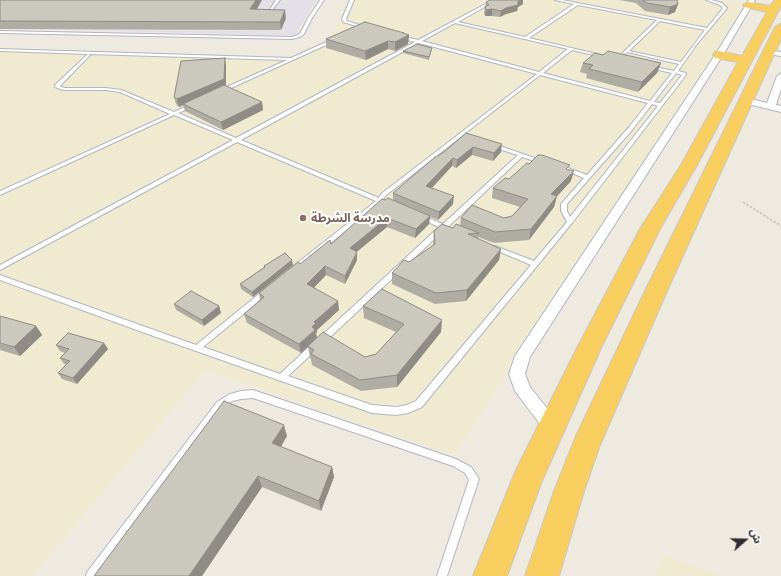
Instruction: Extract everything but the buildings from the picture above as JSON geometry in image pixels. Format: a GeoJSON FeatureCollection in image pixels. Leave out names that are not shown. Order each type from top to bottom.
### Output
{"type":"FeatureCollection","features":[{"type":"Feature","properties":{"kind":"highway"},"geometry":{"type":"LineString","coordinates":[[750,2],[778,12]]}},
{"type":"Feature","properties":{"kind":"highway"},"geometry":{"type":"LineString","coordinates":[[542,576],[569,491],[586,445],[656,291],[748,101],[776,53],[778,12]]}},
{"type":"Feature","properties":{"kind":"highway"},"geometry":{"type":"LineString","coordinates":[[490,576],[527,480],[590,346],[650,229],[689,165],[746,60],[778,12]]}},
{"type":"Feature","properties":{"kind":"highway"},"geometry":{"type":"LineString","coordinates":[[719,55],[746,60]]}},
{"type":"Feature","properties":{"kind":"street"},"geometry":{"type":"LineString","coordinates":[[552,427],[523,391],[517,374],[523,356],[719,55],[750,2]]}},
{"type":"Feature","properties":{"kind":"street"},"geometry":{"type":"LineString","coordinates":[[771,106],[781,76]]}},
{"type":"Feature","properties":{"kind":"street"},"geometry":{"type":"LineString","coordinates":[[748,101],[781,109]]}},
{"type":"Feature","properties":{"kind":"lane"},"geometry":{"type":"LineString","coordinates":[[268,13],[278,0]]}},
{"type":"Feature","properties":{"kind":"lane"},"geometry":{"type":"LineString","coordinates":[[0,32],[292,38],[300,36],[303,33],[310,18],[322,0]]}},
{"type":"Feature","properties":{"kind":"lane"},"geometry":{"type":"LineString","coordinates":[[352,0],[344,19],[345,22],[369,29]]}},
{"type":"Feature","properties":{"kind":"lane"},"geometry":{"type":"LineString","coordinates":[[0,268],[495,0]]}},
{"type":"Feature","properties":{"kind":"lane"},"geometry":{"type":"LineString","coordinates":[[557,0],[707,29]]}},
{"type":"Feature","properties":{"kind":"lane"},"geometry":{"type":"LineString","coordinates":[[570,222],[564,211],[564,204],[632,128],[707,29],[725,8],[721,4],[708,0]]}},
{"type":"Feature","properties":{"kind":"lane"},"geometry":{"type":"LineString","coordinates":[[526,38],[577,4]]}},
{"type":"Feature","properties":{"kind":"lane"},"geometry":{"type":"LineString","coordinates":[[617,60],[659,20]]}},
{"type":"Feature","properties":{"kind":"lane"},"geometry":{"type":"LineString","coordinates":[[455,22],[624,61]]}},
{"type":"Feature","properties":{"kind":"lane"},"geometry":{"type":"LineString","coordinates":[[355,30],[362,27]]}},
{"type":"Feature","properties":{"kind":"lane"},"geometry":{"type":"LineString","coordinates":[[397,36],[661,106]]}},
{"type":"Feature","properties":{"kind":"lane"},"geometry":{"type":"LineString","coordinates":[[216,94],[341,37]]}},
{"type":"Feature","properties":{"kind":"lane"},"geometry":{"type":"LineString","coordinates":[[288,274],[380,200],[382,195],[459,134],[571,49]]}},
{"type":"Feature","properties":{"kind":"lane"},"geometry":{"type":"LineString","coordinates":[[0,50],[291,59]]}},
{"type":"Feature","properties":{"kind":"lane"},"geometry":{"type":"LineString","coordinates":[[626,51],[682,63]]}},
{"type":"Feature","properties":{"kind":"lane"},"geometry":{"type":"LineString","coordinates":[[88,55],[57,86],[63,89],[106,88],[120,91],[394,206]]}},
{"type":"Feature","properties":{"kind":"lane"},"geometry":{"type":"LineString","coordinates":[[0,277],[372,409],[396,411],[408,408],[419,404],[570,222],[685,74],[645,66]]}},
{"type":"Feature","properties":{"kind":"lane"},"geometry":{"type":"LineString","coordinates":[[0,193],[195,104]]}},
{"type":"Feature","properties":{"kind":"lane"},"geometry":{"type":"LineString","coordinates":[[459,134],[466,137]]}},
{"type":"Feature","properties":{"kind":"lane"},"geometry":{"type":"LineString","coordinates":[[487,143],[551,164]]}},
{"type":"Feature","properties":{"kind":"lane"},"geometry":{"type":"LineString","coordinates":[[282,377],[521,155]]}},
{"type":"Feature","properties":{"kind":"lane"},"geometry":{"type":"LineString","coordinates":[[558,167],[588,177]]}},
{"type":"Feature","properties":{"kind":"lane"},"geometry":{"type":"LineString","coordinates":[[415,215],[458,232]]}},
{"type":"Feature","properties":{"kind":"lane"},"geometry":{"type":"LineString","coordinates":[[485,244],[534,264]]}},
{"type":"Feature","properties":{"kind":"lane"},"geometry":{"type":"LineString","coordinates":[[197,348],[270,289]]}},
{"type":"Feature","properties":{"kind":"lane"},"geometry":{"type":"LineString","coordinates":[[91,576],[220,405],[230,398],[253,394],[456,464],[468,470],[474,479],[442,576]]}},
{"type":"Feature","properties":{"kind":"path"},"geometry":{"type":"LineString","coordinates":[[743,202],[781,226]]}},
{"type":"Feature","properties":{"kind":"shaded area"},"geometry":{"type":"Polygon","coordinates":[[[0,0],[316,0],[295,36],[0,28],[0,0]]]}},
{"type":"Feature","properties":{"kind":"shaded area","name":"مدرسة الشرطة"},"geometry":{"type":"Polygon","coordinates":[[[348,0],[724,0],[745,4],[454,455],[206,370],[32,576],[0,576],[0,48],[288,57],[331,38],[348,0]]]}},
{"type":"Feature","properties":{"kind":"shaded area"},"geometry":{"type":"Polygon","coordinates":[[[663,555],[724,576],[656,576],[663,555]]]}},
{"type":"Feature","properties":{"kind":"place","name":"مدرسة الشرطة"},"geometry":{"type":"Point","coordinates":[303,218]}}]}
